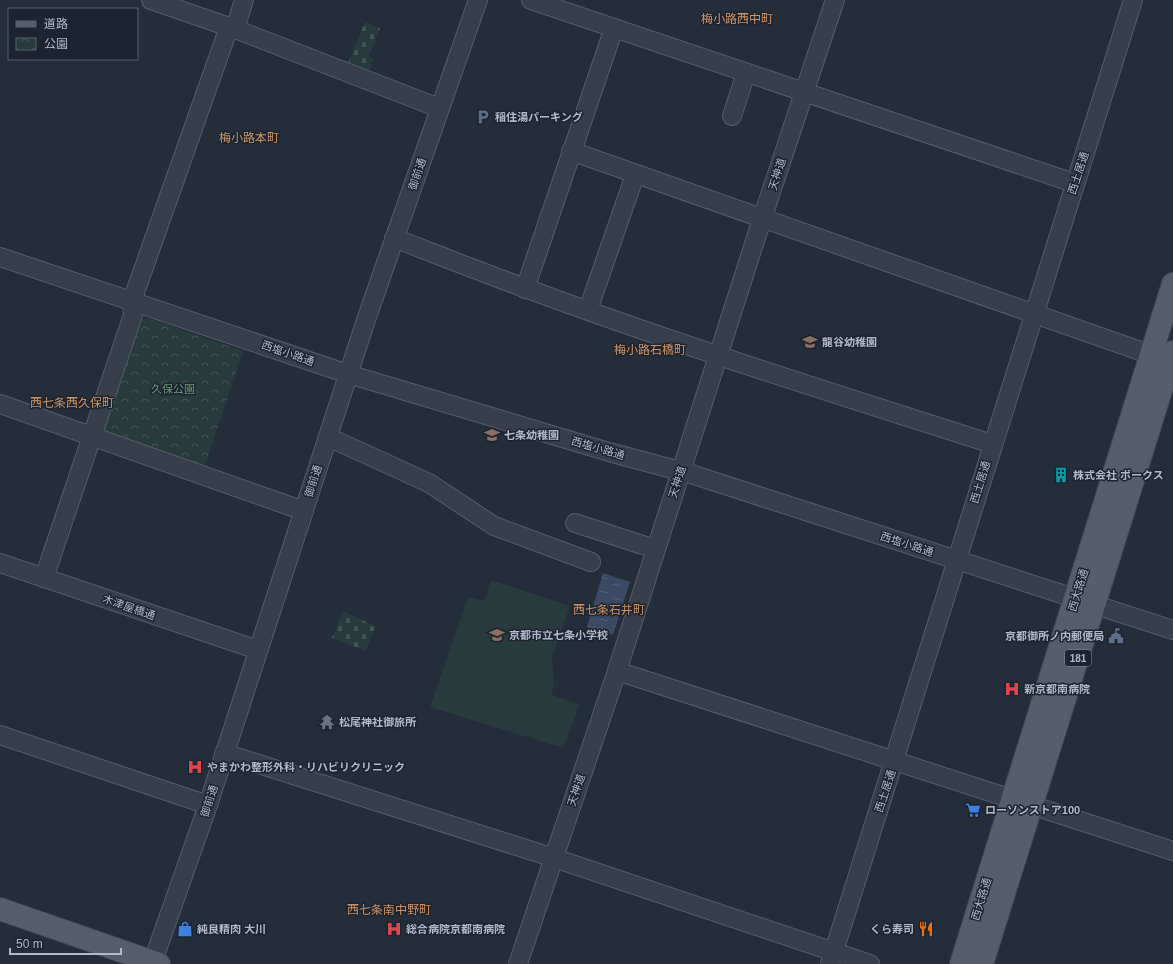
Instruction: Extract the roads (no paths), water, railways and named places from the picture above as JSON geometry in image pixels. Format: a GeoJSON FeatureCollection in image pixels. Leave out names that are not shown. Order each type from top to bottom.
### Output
{"type":"FeatureCollection","features":[{"type":"Feature","properties":{"kind":"main road","name":"西大路通"},"geometry":{"type":"LineString","coordinates":[[961,964],[1022,802],[1085,601],[1167,358],[1173,284]]}},
{"type":"Feature","properties":{"kind":"main road","name":"西大路通"},"geometry":{"type":"LineString","coordinates":[[982,964],[1022,802]]}},
{"type":"Feature","properties":{"kind":"main road"},"geometry":{"type":"LineString","coordinates":[[0,909],[154,963]]}},
{"type":"Feature","properties":{"kind":"street"},"geometry":{"type":"LineString","coordinates":[[151,0],[232,28],[440,108]]}},
{"type":"Feature","properties":{"kind":"street"},"geometry":{"type":"LineString","coordinates":[[44,578],[93,437],[133,314],[132,301],[232,28],[244,0]]}},
{"type":"Feature","properties":{"kind":"street","name":"御前通"},"geometry":{"type":"LineString","coordinates":[[154,963],[208,805],[348,374],[394,238],[478,0]]}},
{"type":"Feature","properties":{"kind":"street"},"geometry":{"type":"LineString","coordinates":[[531,0],[1074,183]]}},
{"type":"Feature","properties":{"kind":"street","name":"天神道"},"geometry":{"type":"LineString","coordinates":[[518,964],[617,671],[680,470],[835,0]]}},
{"type":"Feature","properties":{"kind":"street","name":"西土居通"},"geometry":{"type":"LineString","coordinates":[[832,958],[1074,183],[1133,0]]}},
{"type":"Feature","properties":{"kind":"street"},"geometry":{"type":"LineString","coordinates":[[525,289],[614,28]]}},
{"type":"Feature","properties":{"kind":"street"},"geometry":{"type":"LineString","coordinates":[[732,116],[746,72]]}},
{"type":"Feature","properties":{"kind":"street"},"geometry":{"type":"LineString","coordinates":[[571,152],[1034,315],[1167,358]]}},
{"type":"Feature","properties":{"kind":"street"},"geometry":{"type":"LineString","coordinates":[[588,310],[635,175]]}},
{"type":"Feature","properties":{"kind":"street"},"geometry":{"type":"LineString","coordinates":[[394,238],[525,289],[718,355],[992,444]]}},
{"type":"Feature","properties":{"kind":"street","name":"西塩小路通"},"geometry":{"type":"LineString","coordinates":[[0,257],[348,374],[609,452],[680,470],[1173,630]]}},
{"type":"Feature","properties":{"kind":"street"},"geometry":{"type":"LineString","coordinates":[[0,404],[304,511]]}},
{"type":"Feature","properties":{"kind":"street"},"geometry":{"type":"LineString","coordinates":[[328,437],[428,483],[494,526],[591,562]]}},
{"type":"Feature","properties":{"kind":"street"},"geometry":{"type":"LineString","coordinates":[[575,523],[655,549]]}},
{"type":"Feature","properties":{"kind":"street","name":"木津屋橋通"},"geometry":{"type":"LineString","coordinates":[[0,563],[258,650]]}},
{"type":"Feature","properties":{"kind":"street"},"geometry":{"type":"LineString","coordinates":[[617,671],[1173,852]]}},
{"type":"Feature","properties":{"kind":"street"},"geometry":{"type":"LineString","coordinates":[[0,735],[208,805]]}},
{"type":"Feature","properties":{"kind":"street"},"geometry":{"type":"LineString","coordinates":[[224,753],[553,858],[832,958],[870,964]]}},
{"type":"Feature","properties":{"kind":"water"},"geometry":{"type":"Polygon","coordinates":[[[603,573],[630,582],[613,635],[587,627],[603,573]]]}},
{"type":"Feature","properties":{"kind":"place","name":"稲住湯パーキング"},"geometry":{"type":"Point","coordinates":[483,117]}},
{"type":"Feature","properties":{"kind":"place","name":"龍谷幼稚園"},"geometry":{"type":"Point","coordinates":[810,342]}},
{"type":"Feature","properties":{"kind":"place","name":"七条幼稚園"},"geometry":{"type":"Point","coordinates":[492,435]}},
{"type":"Feature","properties":{"kind":"place","name":"株式会社 ボークス"},"geometry":{"type":"Point","coordinates":[1061,475]}},
{"type":"Feature","properties":{"kind":"place","name":"京都市立七条小学校"},"geometry":{"type":"Point","coordinates":[497,635]}},
{"type":"Feature","properties":{"kind":"place","name":"京都御所ノ内郵便局"},"geometry":{"type":"Point","coordinates":[1116,636]}},
{"type":"Feature","properties":{"kind":"place","name":"新京都南病院"},"geometry":{"type":"Point","coordinates":[1012,689]}},
{"type":"Feature","properties":{"kind":"place","name":"松尾神社御旅所"},"geometry":{"type":"Point","coordinates":[327,722]}},
{"type":"Feature","properties":{"kind":"place","name":"やまかわ整形外科・リハビリクリニック"},"geometry":{"type":"Point","coordinates":[195,767]}},
{"type":"Feature","properties":{"kind":"place","name":"ローソンストア100"},"geometry":{"type":"Point","coordinates":[973,810]}},
{"type":"Feature","properties":{"kind":"place","name":"純良精肉 大川"},"geometry":{"type":"Point","coordinates":[185,929]}},
{"type":"Feature","properties":{"kind":"place","name":"総合病院京都南病院"},"geometry":{"type":"Point","coordinates":[394,929]}},
{"type":"Feature","properties":{"kind":"place","name":"くら寿司"},"geometry":{"type":"Point","coordinates":[926,929]}},
{"type":"Feature","properties":{"kind":"district","name":"梅小路西中町"},"geometry":{"type":"Point","coordinates":[737,19]}},
{"type":"Feature","properties":{"kind":"district","name":"梅小路本町"},"geometry":{"type":"Point","coordinates":[249,138]}},
{"type":"Feature","properties":{"kind":"district","name":"梅小路石橋町"},"geometry":{"type":"Point","coordinates":[650,350]}},
{"type":"Feature","properties":{"kind":"district","name":"西七条西久保町"},"geometry":{"type":"Point","coordinates":[72,403]}},
{"type":"Feature","properties":{"kind":"district","name":"西七条石井町"},"geometry":{"type":"Point","coordinates":[609,610]}},
{"type":"Feature","properties":{"kind":"district","name":"西七条南中野町"},"geometry":{"type":"Point","coordinates":[389,910]}},
{"type":"Feature","properties":{"kind":"park label","name":"久保公園"},"geometry":{"type":"Point","coordinates":[173,389]}}]}
